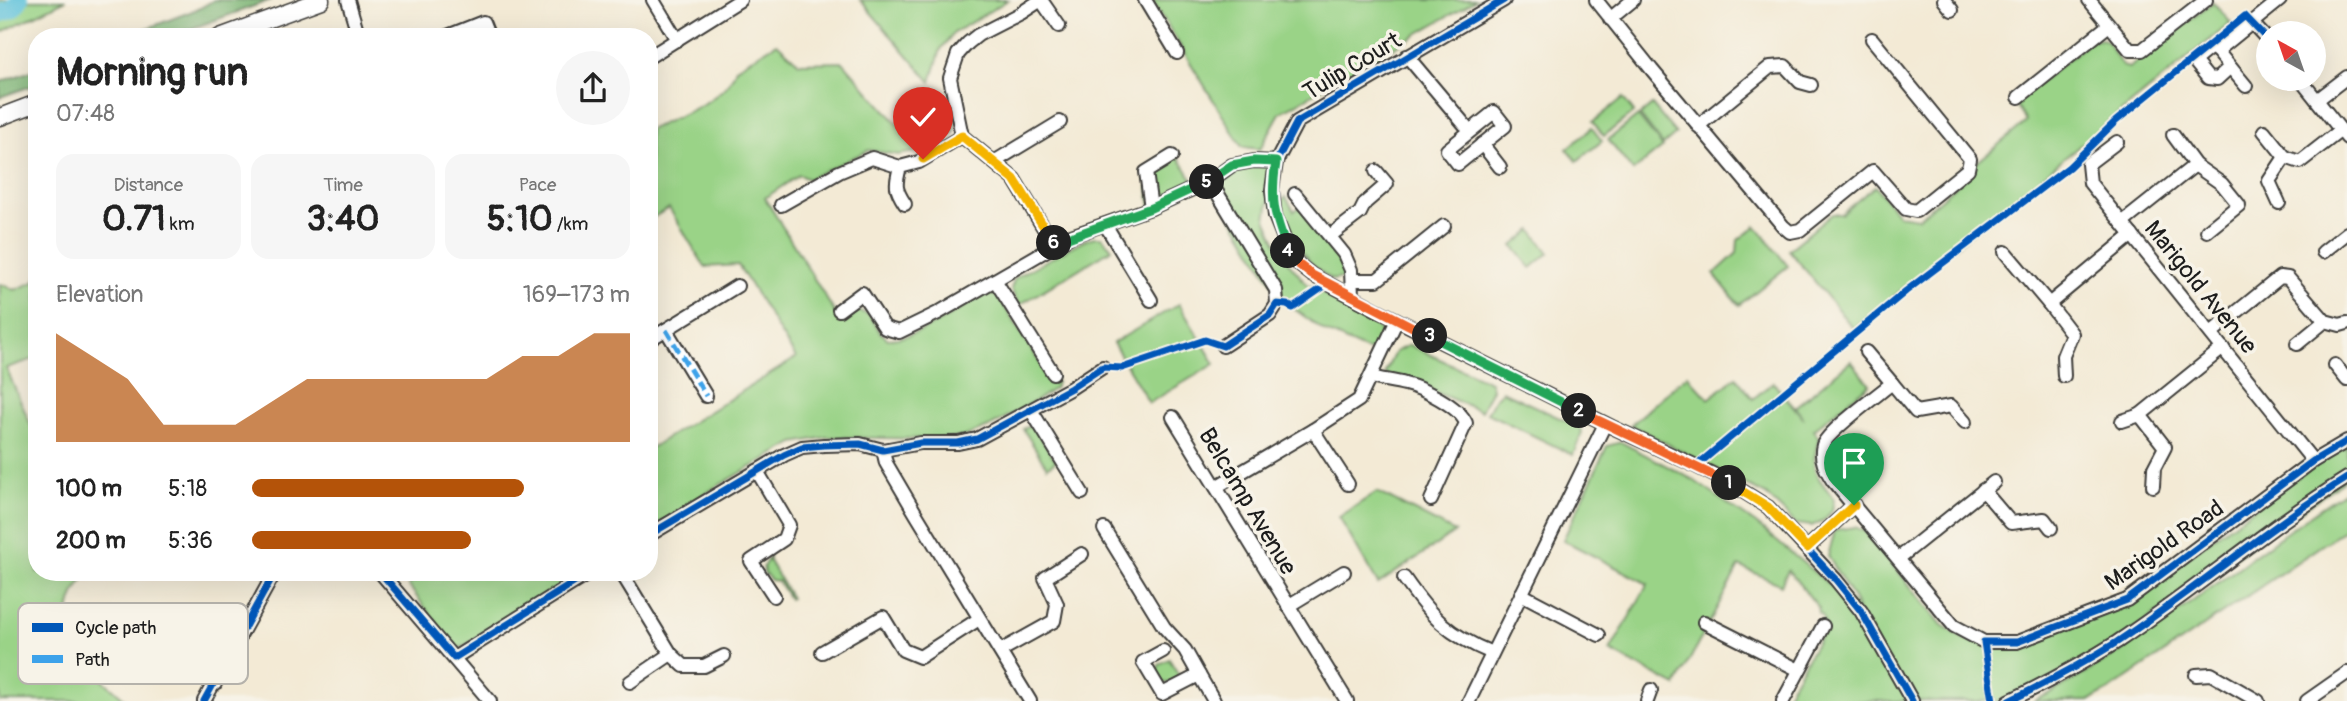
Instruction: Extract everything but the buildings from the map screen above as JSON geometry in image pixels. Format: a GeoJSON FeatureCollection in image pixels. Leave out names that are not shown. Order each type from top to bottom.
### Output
{"type":"FeatureCollection","features":[{"type":"Feature","properties":{"kind":"main road"},"geometry":{"type":"LineString","coordinates":[[245,28],[321,0]]}},
{"type":"Feature","properties":{"kind":"main road"},"geometry":{"type":"LineString","coordinates":[[0,117],[28,106]]}},
{"type":"Feature","properties":{"kind":"street"},"geometry":{"type":"LineString","coordinates":[[348,0],[356,28]]}},
{"type":"Feature","properties":{"kind":"street"},"geometry":{"type":"LineString","coordinates":[[653,0],[677,40]]}},
{"type":"Feature","properties":{"kind":"street"},"geometry":{"type":"LineString","coordinates":[[658,52],[740,0]]}},
{"type":"Feature","properties":{"kind":"street"},"geometry":{"type":"LineString","coordinates":[[1055,245],[1014,179],[962,136],[950,78],[958,54],[978,34],[1041,0],[1059,26]]}},
{"type":"Feature","properties":{"kind":"street"},"geometry":{"type":"LineString","coordinates":[[1146,0],[1177,53]]}},
{"type":"Feature","properties":{"kind":"street","name":"Tulip Court"},"geometry":{"type":"LineString","coordinates":[[1276,162],[1297,122],[1504,0]]}},
{"type":"Feature","properties":{"kind":"street"},"geometry":{"type":"LineString","coordinates":[[1596,0],[1698,126],[1790,232],[1800,230],[1873,172],[1906,209],[1916,211],[1968,169],[1970,159],[1872,38]]}},
{"type":"Feature","properties":{"kind":"street"},"geometry":{"type":"LineString","coordinates":[[1610,19],[1633,0]]}},
{"type":"Feature","properties":{"kind":"street"},"geometry":{"type":"LineString","coordinates":[[2089,0],[2130,50],[2143,50],[2206,0]]}},
{"type":"Feature","properties":{"kind":"street"},"geometry":{"type":"LineString","coordinates":[[2217,51],[2280,0]]}},
{"type":"Feature","properties":{"kind":"street"},"geometry":{"type":"LineString","coordinates":[[468,28],[483,22],[485,28]]}},
{"type":"Feature","properties":{"kind":"street"},"geometry":{"type":"LineString","coordinates":[[2252,23],[2256,27]]}},
{"type":"Feature","properties":{"kind":"street"},"geometry":{"type":"LineString","coordinates":[[2019,97],[2109,25]]}},
{"type":"Feature","properties":{"kind":"street"},"geometry":{"type":"LineString","coordinates":[[2230,67],[2217,79],[2208,78],[2194,61],[2211,47],[2217,51],[2246,86]]}},
{"type":"Feature","properties":{"kind":"street","name":"Tulip Court"},"geometry":{"type":"LineString","coordinates":[[1407,56],[1470,131]]}},
{"type":"Feature","properties":{"kind":"street"},"geometry":{"type":"LineString","coordinates":[[1698,126],[1770,67],[1785,66],[1800,82],[1811,85]]}},
{"type":"Feature","properties":{"kind":"street"},"geometry":{"type":"LineString","coordinates":[[2317,100],[2347,76]]}},
{"type":"Feature","properties":{"kind":"street"},"geometry":{"type":"LineString","coordinates":[[2264,131],[2285,157],[2300,162],[2344,134],[2310,91]]}},
{"type":"Feature","properties":{"kind":"street"},"geometry":{"type":"LineString","coordinates":[[1494,112],[1505,126],[1482,144],[1458,164],[1447,150],[1494,112]]}},
{"type":"Feature","properties":{"kind":"street"},"geometry":{"type":"LineString","coordinates":[[995,162],[1060,122]]}},
{"type":"Feature","properties":{"kind":"street"},"geometry":{"type":"LineString","coordinates":[[2173,135],[2195,165],[2221,184],[2239,205],[2207,231]]}},
{"type":"Feature","properties":{"kind":"street"},"geometry":{"type":"LineString","coordinates":[[780,205],[839,172],[872,158],[900,167],[919,162],[962,136]]}},
{"type":"Feature","properties":{"kind":"street","name":"Marigold Avenue"},"geometry":{"type":"LineString","coordinates":[[2117,142],[2088,164],[2090,183],[2314,461]]}},
{"type":"Feature","properties":{"kind":"street"},"geometry":{"type":"LineString","coordinates":[[1482,144],[1500,167]]}},
{"type":"Feature","properties":{"kind":"street"},"geometry":{"type":"LineString","coordinates":[[1151,208],[1146,172],[1172,156]]}},
{"type":"Feature","properties":{"kind":"street"},"geometry":{"type":"LineString","coordinates":[[2279,203],[2269,181],[2285,157]]}},
{"type":"Feature","properties":{"kind":"street"},"geometry":{"type":"LineString","coordinates":[[839,310],[862,293],[885,328],[899,332],[938,313],[1072,236],[1151,208],[1210,181],[1232,165],[1254,161],[1276,162],[1272,190],[1275,216],[1289,251],[1298,264],[1312,275],[1397,320],[1728,482],[1768,507],[1861,611],[1912,701]]}},
{"type":"Feature","properties":{"kind":"street"},"geometry":{"type":"LineString","coordinates":[[2122,223],[2195,165]]}},
{"type":"Feature","properties":{"kind":"street"},"geometry":{"type":"LineString","coordinates":[[900,167],[896,191],[905,204]]}},
{"type":"Feature","properties":{"kind":"street"},"geometry":{"type":"LineString","coordinates":[[1330,236],[1360,213],[1365,203],[1387,184],[1376,171]]}},
{"type":"Feature","properties":{"kind":"street"},"geometry":{"type":"LineString","coordinates":[[1210,181],[1276,290],[1277,304],[1270,315],[1223,346]]}},
{"type":"Feature","properties":{"kind":"street"},"geometry":{"type":"LineString","coordinates":[[1295,194],[1344,254],[1352,270],[1352,296]]}},
{"type":"Feature","properties":{"kind":"street"},"geometry":{"type":"LineString","coordinates":[[1106,226],[1151,300]]}},
{"type":"Feature","properties":{"kind":"street"},"geometry":{"type":"LineString","coordinates":[[1353,280],[1377,280],[1444,226]]}},
{"type":"Feature","properties":{"kind":"street"},"geometry":{"type":"LineString","coordinates":[[2323,252],[2347,233]]}},
{"type":"Feature","properties":{"kind":"street"},"geometry":{"type":"LineString","coordinates":[[2049,304],[2132,234]]}},
{"type":"Feature","properties":{"kind":"street"},"geometry":{"type":"LineString","coordinates":[[2005,252],[2072,334],[2063,356],[2064,376]]}},
{"type":"Feature","properties":{"kind":"street"},"geometry":{"type":"LineString","coordinates":[[2211,333],[2280,278],[2288,278],[2325,321],[2340,325],[2347,323]]}},
{"type":"Feature","properties":{"kind":"street"},"geometry":{"type":"LineString","coordinates":[[995,280],[1053,373]]}},
{"type":"Feature","properties":{"kind":"street"},"geometry":{"type":"LineString","coordinates":[[658,335],[737,286]]}},
{"type":"Feature","properties":{"kind":"street"},"geometry":{"type":"LineString","coordinates":[[1216,487],[1359,400],[1397,320]]}},
{"type":"Feature","properties":{"kind":"street"},"geometry":{"type":"LineString","coordinates":[[2297,344],[2325,321]]}},
{"type":"Feature","properties":{"kind":"street"},"geometry":{"type":"LineString","coordinates":[[666,330],[706,396]]}},
{"type":"Feature","properties":{"kind":"street"},"geometry":{"type":"LineString","coordinates":[[2122,421],[2140,415],[2223,348]]}},
{"type":"Feature","properties":{"kind":"street"},"geometry":{"type":"LineString","coordinates":[[1866,352],[1916,412],[1951,406],[1965,422]]}},
{"type":"Feature","properties":{"kind":"street"},"geometry":{"type":"LineString","coordinates":[[2335,365],[2347,380]]}},
{"type":"Feature","properties":{"kind":"street"},"geometry":{"type":"LineString","coordinates":[[658,531],[784,455],[802,447],[860,444],[883,450],[921,443],[958,443],[977,439],[1103,367]]}},
{"type":"Feature","properties":{"kind":"street"},"geometry":{"type":"LineString","coordinates":[[1371,377],[1407,384],[1454,407],[1464,418],[1466,423],[1431,499]]}},
{"type":"Feature","properties":{"kind":"street","name":"Marigold Road"},"geometry":{"type":"LineString","coordinates":[[1892,383],[1832,433],[1824,444],[1823,463],[1833,481],[1954,626],[1984,642],[2017,642],[2127,600],[2314,461],[2347,441]]}},
{"type":"Feature","properties":{"kind":"street"},"geometry":{"type":"LineString","coordinates":[[1031,410],[1082,494]]}},
{"type":"Feature","properties":{"kind":"street"},"geometry":{"type":"LineString","coordinates":[[2140,415],[2165,447],[2154,468],[2153,486]]}},
{"type":"Feature","properties":{"kind":"street","name":"Belcamp Avenue"},"geometry":{"type":"LineString","coordinates":[[1173,417],[1347,701]]}},
{"type":"Feature","properties":{"kind":"street"},"geometry":{"type":"LineString","coordinates":[[1468,701],[1605,424]]}},
{"type":"Feature","properties":{"kind":"street"},"geometry":{"type":"LineString","coordinates":[[1313,430],[1348,484]]}},
{"type":"Feature","properties":{"kind":"street"},"geometry":{"type":"LineString","coordinates":[[883,450],[886,463],[1030,701]]}},
{"type":"Feature","properties":{"kind":"street"},"geometry":{"type":"LineString","coordinates":[[757,471],[789,525],[784,539],[751,561],[774,596]]}},
{"type":"Feature","properties":{"kind":"street"},"geometry":{"type":"LineString","coordinates":[[2009,701],[2120,640],[2252,543],[2347,478]]}},
{"type":"Feature","properties":{"kind":"street"},"geometry":{"type":"LineString","coordinates":[[1899,558],[1989,486],[2011,523],[2044,519],[2051,528]]}},
{"type":"Feature","properties":{"kind":"street"},"geometry":{"type":"LineString","coordinates":[[1807,548],[1854,505]]}},
{"type":"Feature","properties":{"kind":"street"},"geometry":{"type":"LineString","coordinates":[[1104,529],[1164,627],[1185,650],[1214,701]]}},
{"type":"Feature","properties":{"kind":"street"},"geometry":{"type":"LineString","coordinates":[[1000,651],[1054,621],[1057,604],[1045,578],[1083,554]]}},
{"type":"Feature","properties":{"kind":"street","name":"Belcamp Avenue"},"geometry":{"type":"LineString","coordinates":[[1288,606],[1344,572]]}},
{"type":"Feature","properties":{"kind":"street"},"geometry":{"type":"LineString","coordinates":[[1404,578],[1425,609],[1444,628],[1492,653]]}},
{"type":"Feature","properties":{"kind":"street"},"geometry":{"type":"LineString","coordinates":[[248,622],[270,581]]}},
{"type":"Feature","properties":{"kind":"street"},"geometry":{"type":"LineString","coordinates":[[388,581],[490,701]]}},
{"type":"Feature","properties":{"kind":"street"},"geometry":{"type":"LineString","coordinates":[[454,658],[577,581]]}},
{"type":"Feature","properties":{"kind":"street"},"geometry":{"type":"LineString","coordinates":[[626,581],[671,654],[684,666],[704,666],[723,656]]}},
{"type":"Feature","properties":{"kind":"street"},"geometry":{"type":"LineString","coordinates":[[1521,594],[1599,635]]}},
{"type":"Feature","properties":{"kind":"street"},"geometry":{"type":"LineString","coordinates":[[822,652],[883,617],[903,650],[920,657],[979,619]]}},
{"type":"Feature","properties":{"kind":"street"},"geometry":{"type":"LineString","coordinates":[[1704,622],[1800,670]]}},
{"type":"Feature","properties":{"kind":"street"},"geometry":{"type":"LineString","coordinates":[[1783,701],[1823,626]]}},
{"type":"Feature","properties":{"kind":"street"},"geometry":{"type":"LineString","coordinates":[[1163,651],[1143,662],[1162,694],[1199,675]]}},
{"type":"Feature","properties":{"kind":"street"},"geometry":{"type":"LineString","coordinates":[[630,682],[671,654]]}},
{"type":"Feature","properties":{"kind":"street"},"geometry":{"type":"LineString","coordinates":[[2307,701],[2347,673]]}},
{"type":"Feature","properties":{"kind":"street"},"geometry":{"type":"LineString","coordinates":[[2196,674],[2211,674],[2258,701]]}},
{"type":"Feature","properties":{"kind":"street"},"geometry":{"type":"LineString","coordinates":[[204,701],[215,684]]}},
{"type":"Feature","properties":{"kind":"green space"},"geometry":{"type":"Polygon","coordinates":[[[0,0],[66,0],[0,33],[0,0]]]}},
{"type":"Feature","properties":{"kind":"green space"},"geometry":{"type":"Polygon","coordinates":[[[214,0],[271,0],[193,28],[148,28],[214,0]]]}},
{"type":"Feature","properties":{"kind":"green space"},"geometry":{"type":"Polygon","coordinates":[[[860,0],[1008,0],[954,33],[941,49],[931,82],[860,0]]]}},
{"type":"Feature","properties":{"kind":"green space"},"geometry":{"type":"Polygon","coordinates":[[[1152,0],[1476,0],[1280,113],[1260,149],[1242,147],[1152,0]]]}},
{"type":"Feature","properties":{"kind":"green space"},"geometry":{"type":"Polygon","coordinates":[[[2213,2],[2231,23],[1855,328],[1789,250],[1832,214],[1841,214],[1875,186],[1899,215],[1918,218],[1975,169],[1975,164],[2026,122],[2015,102],[2091,41],[2102,39],[2108,43],[2122,66],[2129,68],[2213,2]]]}},
{"type":"Feature","properties":{"kind":"green space"},"geometry":{"type":"Polygon","coordinates":[[[777,43],[799,63],[843,62],[909,137],[923,133],[932,125],[942,100],[951,105],[954,132],[930,147],[898,155],[869,150],[808,179],[799,175],[765,198],[840,321],[856,311],[869,314],[880,332],[888,339],[901,337],[939,322],[987,293],[998,296],[1050,379],[1057,382],[1055,388],[1037,400],[989,427],[963,437],[827,437],[794,443],[714,488],[658,525],[658,443],[796,358],[738,265],[705,267],[669,208],[658,215],[658,126],[700,106],[723,90],[736,68],[777,43]]]}},
{"type":"Feature","properties":{"kind":"green space"},"geometry":{"type":"Polygon","coordinates":[[[28,72],[28,87],[0,97],[0,82],[28,72]]]}},
{"type":"Feature","properties":{"kind":"green space"},"geometry":{"type":"Polygon","coordinates":[[[1623,98],[1634,112],[1604,136],[1593,122],[1623,98]]]}},
{"type":"Feature","properties":{"kind":"green space"},"geometry":{"type":"Polygon","coordinates":[[[1652,105],[1676,134],[1663,145],[1640,115],[1652,105]]]}},
{"type":"Feature","properties":{"kind":"green space"},"geometry":{"type":"Polygon","coordinates":[[[1638,116],[1663,147],[1633,171],[1608,140],[1638,116]]]}},
{"type":"Feature","properties":{"kind":"green space"},"geometry":{"type":"Polygon","coordinates":[[[1592,128],[1602,141],[1577,161],[1567,149],[1592,128]]]}},
{"type":"Feature","properties":{"kind":"green space"},"geometry":{"type":"Polygon","coordinates":[[[1176,153],[1197,187],[1151,208],[1146,172],[1176,153]]]}},
{"type":"Feature","properties":{"kind":"green space"},"geometry":{"type":"Polygon","coordinates":[[[1275,162],[1266,219],[1282,255],[1307,284],[1374,322],[1382,335],[1375,350],[1366,350],[1324,331],[1293,308],[1276,290],[1210,181],[1232,165],[1275,162]]]}},
{"type":"Feature","properties":{"kind":"green space"},"geometry":{"type":"Polygon","coordinates":[[[1286,197],[1294,211],[1300,207],[1339,256],[1347,273],[1343,278],[1332,280],[1305,256],[1292,236],[1283,213],[1280,201],[1286,197]]]}},
{"type":"Feature","properties":{"kind":"green space"},"geometry":{"type":"Polygon","coordinates":[[[1756,226],[1788,266],[1739,305],[1714,274],[1737,253],[1738,240],[1756,226]]]}},
{"type":"Feature","properties":{"kind":"green space"},"geometry":{"type":"Polygon","coordinates":[[[1532,230],[1549,253],[1531,268],[1513,246],[1532,230]]]}},
{"type":"Feature","properties":{"kind":"green space"},"geometry":{"type":"Polygon","coordinates":[[[1094,237],[1102,237],[1112,249],[1019,305],[1011,289],[1018,276],[1094,237]]]}},
{"type":"Feature","properties":{"kind":"green space"},"geometry":{"type":"Polygon","coordinates":[[[0,284],[15,290],[28,285],[28,361],[6,368],[28,418],[28,581],[82,581],[71,603],[18,603],[18,684],[108,684],[127,701],[0,701],[0,284]]]}},
{"type":"Feature","properties":{"kind":"green space"},"geometry":{"type":"Polygon","coordinates":[[[1179,304],[1215,364],[1149,403],[1113,343],[1179,304]]]}},
{"type":"Feature","properties":{"kind":"green space"},"geometry":{"type":"Polygon","coordinates":[[[1409,345],[1490,382],[1492,389],[1481,411],[1411,382],[1386,375],[1395,352],[1409,345]]]}},
{"type":"Feature","properties":{"kind":"green space"},"geometry":{"type":"Polygon","coordinates":[[[1851,361],[1870,384],[1813,430],[1819,438],[1814,458],[1815,471],[1834,499],[1832,511],[1824,520],[1812,526],[1796,524],[1766,495],[1631,425],[1687,375],[1709,399],[1736,377],[1753,399],[1773,382],[1804,419],[1795,407],[1851,361]]]}},
{"type":"Feature","properties":{"kind":"green space"},"geometry":{"type":"Polygon","coordinates":[[[1502,391],[1579,427],[1582,432],[1573,455],[1487,413],[1502,391]]]}},
{"type":"Feature","properties":{"kind":"green space"},"geometry":{"type":"Polygon","coordinates":[[[1030,426],[1036,430],[1056,461],[1047,467],[1023,429],[1030,426]]]}},
{"type":"Feature","properties":{"kind":"green space"},"geometry":{"type":"Polygon","coordinates":[[[2347,441],[2347,478],[2107,649],[2009,701],[1783,701],[1825,627],[1822,615],[1788,570],[1781,585],[1739,566],[1676,686],[1610,651],[1648,584],[1563,540],[1607,446],[1621,442],[1692,479],[1756,524],[1859,609],[1828,556],[1835,530],[1855,527],[1866,532],[1942,625],[1966,640],[2017,642],[2127,600],[2347,441]]]}},
{"type":"Feature","properties":{"kind":"green space"},"geometry":{"type":"Polygon","coordinates":[[[2347,490],[2347,528],[2108,691],[2089,701],[2034,701],[2116,655],[2347,490]]]}},
{"type":"Feature","properties":{"kind":"green space"},"geometry":{"type":"Polygon","coordinates":[[[1377,492],[1455,532],[1378,584],[1339,517],[1377,492]]]}},
{"type":"Feature","properties":{"kind":"green space"},"geometry":{"type":"Polygon","coordinates":[[[769,557],[791,598],[789,599],[778,581],[771,580],[764,573],[763,567],[769,557]]]}},
{"type":"Feature","properties":{"kind":"green space"},"geometry":{"type":"Polygon","coordinates":[[[414,581],[575,581],[457,650],[408,585],[414,581]]]}},
{"type":"Feature","properties":{"kind":"green space"},"geometry":{"type":"Polygon","coordinates":[[[1169,659],[1180,677],[1170,683],[1162,683],[1155,673],[1160,664],[1169,659]]]}},
{"type":"Feature","properties":{"kind":"waterway"},"geometry":{"type":"LineString","coordinates":[[0,13],[12,9],[19,0]]}},
{"type":"Feature","properties":{"kind":"marked path"},"geometry":{"type":"LineString","coordinates":[[666,330],[706,396]]}},
{"type":"Feature","properties":{"kind":"cycle path"},"geometry":{"type":"LineString","coordinates":[[1504,0],[1297,122],[1276,162],[1272,190],[1275,216],[1289,251],[1298,264],[1312,275],[1377,310],[1728,482],[1768,507],[1861,611],[1912,701]]}},
{"type":"Feature","properties":{"kind":"cycle path"},"geometry":{"type":"LineString","coordinates":[[1696,466],[1906,291],[2069,167],[2116,121],[2245,16],[2256,27]]}},
{"type":"Feature","properties":{"kind":"cycle path"},"geometry":{"type":"LineString","coordinates":[[658,530],[802,447],[860,444],[883,450],[921,443],[958,443],[977,439],[1071,388],[1103,367],[1122,368],[1205,340],[1223,346],[1270,315],[1277,304],[1293,308],[1329,283]]}},
{"type":"Feature","properties":{"kind":"cycle path"},"geometry":{"type":"LineString","coordinates":[[1993,701],[1984,642],[2017,642],[2127,600],[2313,461],[2347,441]]}},
{"type":"Feature","properties":{"kind":"cycle path"},"geometry":{"type":"LineString","coordinates":[[2009,701],[2117,642],[2288,517],[2347,478]]}},
{"type":"Feature","properties":{"kind":"cycle path"},"geometry":{"type":"LineString","coordinates":[[248,621],[270,581]]}},
{"type":"Feature","properties":{"kind":"cycle path"},"geometry":{"type":"LineString","coordinates":[[388,581],[454,658],[577,581]]}},
{"type":"Feature","properties":{"kind":"cycle path"},"geometry":{"type":"LineString","coordinates":[[204,701],[213,684]]}},
{"type":"Feature","properties":{"kind":"route"},"geometry":{"type":"LineString","coordinates":[[923,159],[962,136],[1014,179],[1055,245],[1072,236],[1151,208],[1210,181],[1232,165],[1254,161],[1276,162],[1272,190],[1275,216],[1289,251],[1298,264],[1312,275],[1605,424],[1728,482],[1768,507],[1807,548],[1854,505]]}}]}
